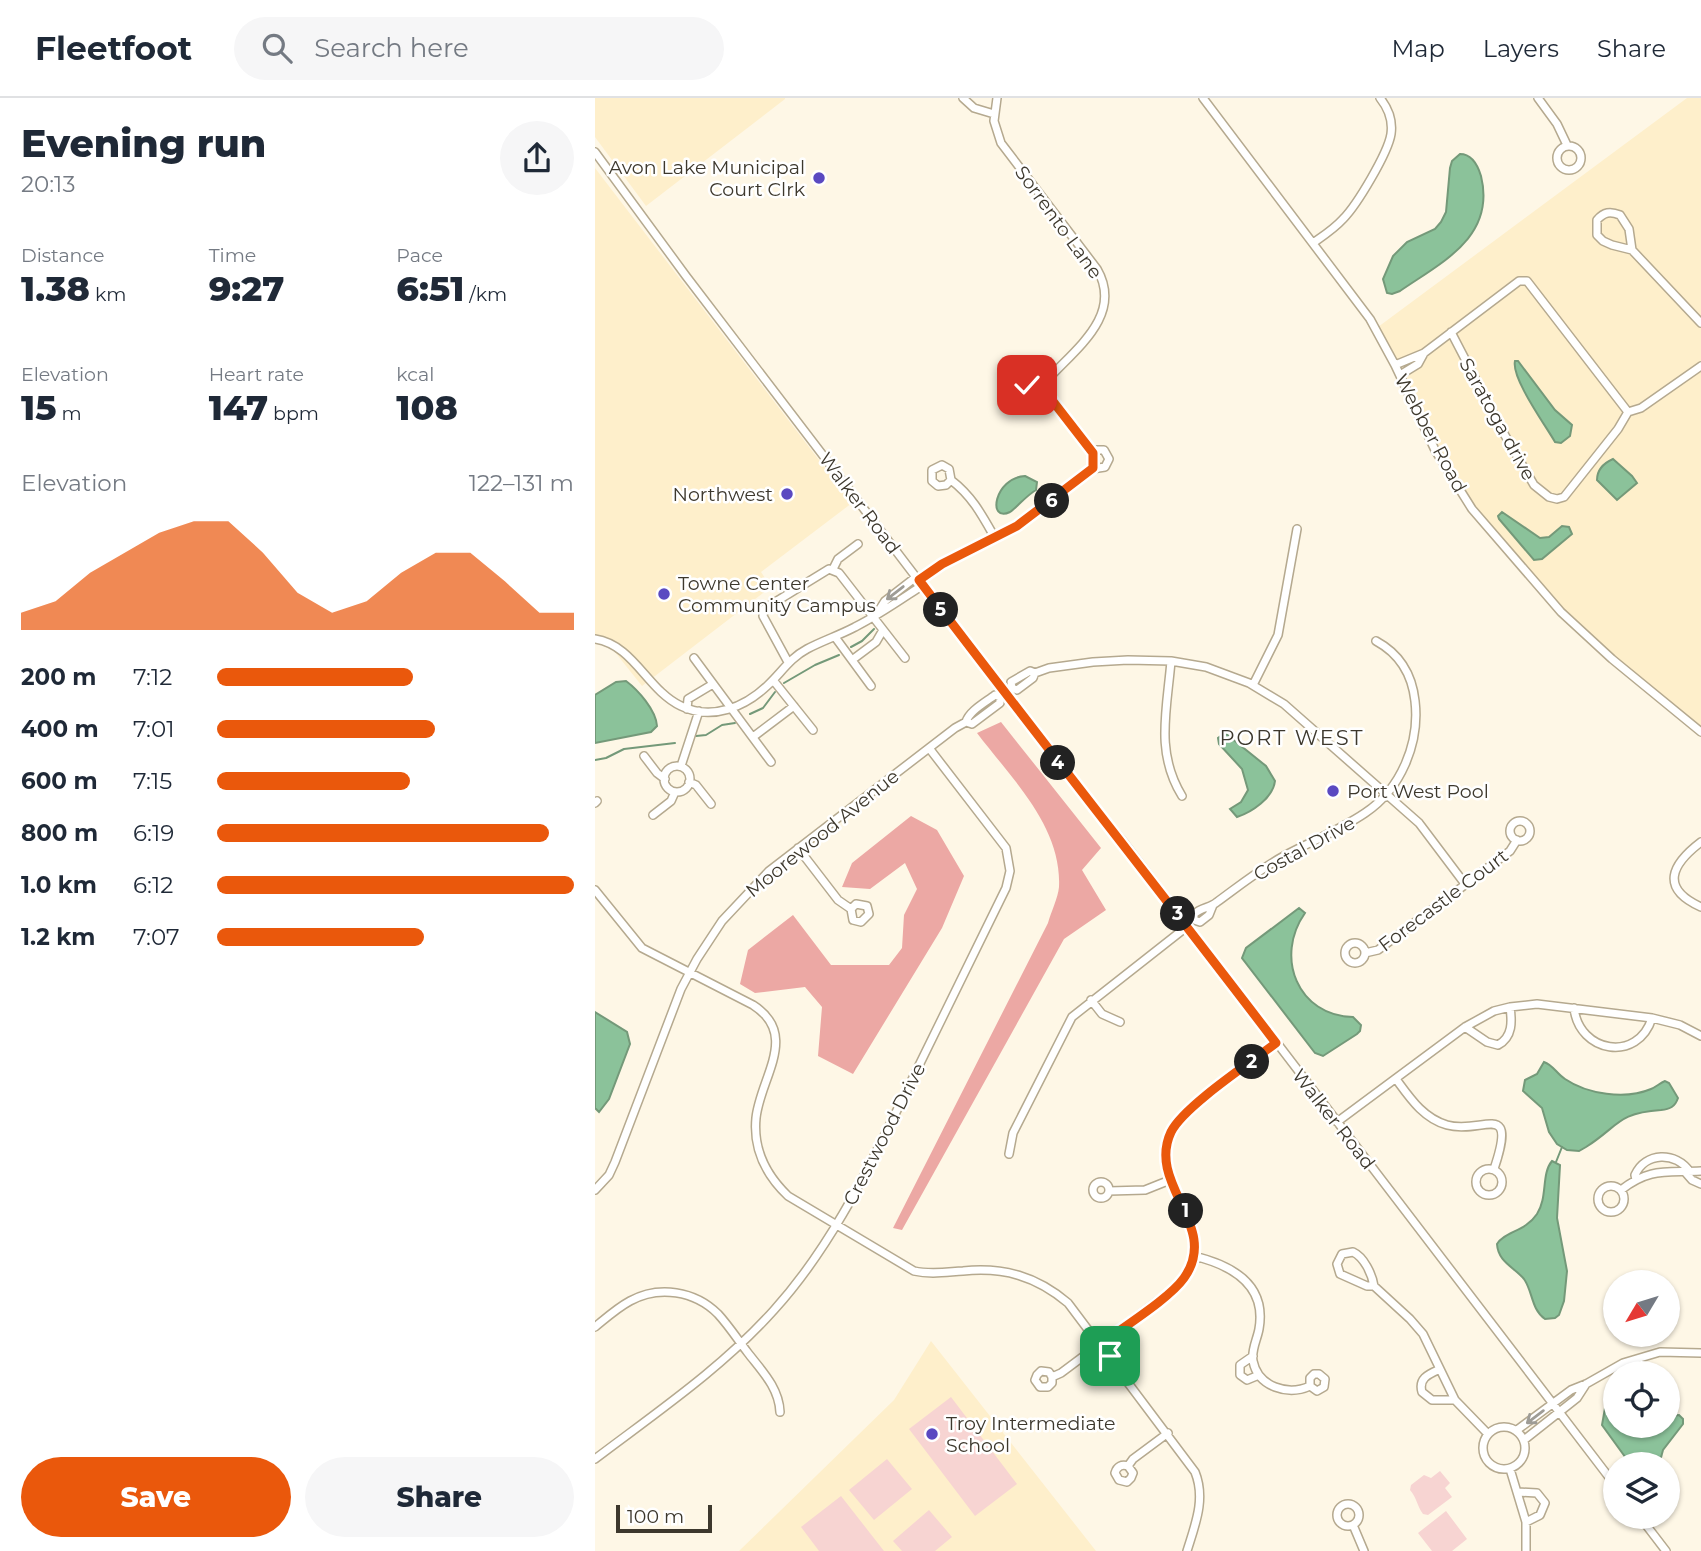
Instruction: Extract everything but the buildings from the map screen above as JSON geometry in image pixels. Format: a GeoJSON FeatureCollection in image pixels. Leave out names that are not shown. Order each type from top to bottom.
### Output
{"type":"FeatureCollection","features":[{"type":"Feature","properties":{"kind":"street"},"geometry":{"type":"LineString","coordinates":[[963,98],[974,108],[994,114]]}},
{"type":"Feature","properties":{"kind":"street","name":"Sorrento Lane"},"geometry":{"type":"LineString","coordinates":[[788,662],[806,650],[891,608],[919,581],[942,564],[1031,517],[1092,469],[1105,467],[1109,459],[1104,450],[1091,450],[1048,395],[1033,396],[1028,390],[1027,384],[1035,376],[1052,374],[1099,322],[1105,305],[1104,286],[1097,269],[1001,143],[995,126],[997,98]]}},
{"type":"Feature","properties":{"kind":"street","name":"Webber Road"},"geometry":{"type":"LineString","coordinates":[[1203,98],[1370,318],[1446,469],[1472,509],[1561,612],[1599,648],[1701,732]]}},
{"type":"Feature","properties":{"kind":"street"},"geometry":{"type":"LineString","coordinates":[[1313,243],[1339,224],[1350,211],[1386,149],[1391,123],[1387,108],[1380,98]]}},
{"type":"Feature","properties":{"kind":"street"},"geometry":{"type":"LineString","coordinates":[[1538,98],[1557,124],[1567,145]]}},
{"type":"Feature","properties":{"kind":"street","name":"Walker Road"},"geometry":{"type":"LineString","coordinates":[[595,152],[919,581],[1603,1469]]}},
{"type":"Feature","properties":{"kind":"street"},"geometry":{"type":"LineString","coordinates":[[1632,250],[1629,229],[1620,215],[1608,212],[1602,215],[1597,220],[1597,235],[1612,245],[1632,250],[1701,323]]}},
{"type":"Feature","properties":{"kind":"street"},"geometry":{"type":"LineString","coordinates":[[1395,365],[1424,353],[1519,281],[1527,281],[1628,412],[1640,408],[1701,366]]}},
{"type":"Feature","properties":{"kind":"street","name":"Saratoga drive"},"geometry":{"type":"LineString","coordinates":[[1451,332],[1534,485],[1553,499],[1564,497],[1618,429],[1628,412]]}},
{"type":"Feature","properties":{"kind":"street"},"geometry":{"type":"LineString","coordinates":[[1400,375],[1418,364],[1424,353]]}},
{"type":"Feature","properties":{"kind":"street"},"geometry":{"type":"LineString","coordinates":[[1048,395],[1047,383],[1052,374]]}},
{"type":"Feature","properties":{"kind":"street"},"geometry":{"type":"LineString","coordinates":[[1091,450],[1095,459],[1092,469]]}},
{"type":"Feature","properties":{"kind":"street"},"geometry":{"type":"LineString","coordinates":[[951,480],[977,505],[995,538]]}},
{"type":"Feature","properties":{"kind":"street"},"geometry":{"type":"LineString","coordinates":[[1253,685],[1278,635],[1297,529]]}},
{"type":"Feature","properties":{"kind":"street"},"geometry":{"type":"LineString","coordinates":[[833,569],[838,559],[858,544]]}},
{"type":"Feature","properties":{"kind":"street"},"geometry":{"type":"LineString","coordinates":[[595,639],[618,647],[656,689],[687,709],[720,712],[731,709],[754,697],[788,662],[764,616],[764,609],[789,596],[825,570],[833,569],[876,615],[883,630],[905,658]]}},
{"type":"Feature","properties":{"kind":"street"},"geometry":{"type":"LineString","coordinates":[[852,660],[876,642],[883,630]]}},
{"type":"Feature","properties":{"kind":"street"},"geometry":{"type":"LineString","coordinates":[[835,637],[871,686]]}},
{"type":"Feature","properties":{"kind":"street","name":"Costal Drive"},"geometry":{"type":"LineString","coordinates":[[1009,1154],[1013,1133],[1066,1025],[1076,1011],[1187,926],[1194,920],[1194,914],[1199,909],[1213,905],[1280,858],[1363,815],[1386,794],[1399,776],[1415,736],[1416,704],[1403,664],[1392,650],[1376,641]]}},
{"type":"Feature","properties":{"kind":"street"},"geometry":{"type":"LineString","coordinates":[[694,658],[771,762]]}},
{"type":"Feature","properties":{"kind":"street","name":"Moorewood Avenue"},"geometry":{"type":"LineString","coordinates":[[595,1190],[609,1175],[615,1162],[689,973],[706,943],[733,907],[762,876],[929,748],[966,722],[972,724],[1000,703],[1006,693],[1017,690],[1033,678],[1035,673],[1061,666],[1105,661],[1171,661]]}},
{"type":"Feature","properties":{"kind":"street"},"geometry":{"type":"LineString","coordinates":[[1182,796],[1170,774],[1165,753],[1171,661],[1206,667],[1253,685],[1284,704],[1419,823],[1465,884]]}},
{"type":"Feature","properties":{"kind":"street"},"geometry":{"type":"LineString","coordinates":[[773,680],[813,730]]}},
{"type":"Feature","properties":{"kind":"street"},"geometry":{"type":"LineString","coordinates":[[687,709],[688,699],[713,684]]}},
{"type":"Feature","properties":{"kind":"street"},"geometry":{"type":"LineString","coordinates":[[753,737],[794,706]]}},
{"type":"Feature","properties":{"kind":"street"},"geometry":{"type":"LineString","coordinates":[[681,766],[699,711]]}},
{"type":"Feature","properties":{"kind":"street","name":"Crestwood Drive"},"geometry":{"type":"LineString","coordinates":[[595,1459],[700,1380],[741,1344],[792,1289],[837,1226],[879,1146],[1009,878],[1010,862],[1006,848],[929,748]]}},
{"type":"Feature","properties":{"kind":"street"},"geometry":{"type":"LineString","coordinates":[[644,756],[675,792],[684,790],[689,782],[681,766]]}},
{"type":"Feature","properties":{"kind":"street"},"geometry":{"type":"LineString","coordinates":[[665,779],[670,768],[681,766]]}},
{"type":"Feature","properties":{"kind":"street"},"geometry":{"type":"LineString","coordinates":[[689,782],[696,785],[711,804]]}},
{"type":"Feature","properties":{"kind":"street"},"geometry":{"type":"LineString","coordinates":[[653,815],[671,801],[675,792]]}},
{"type":"Feature","properties":{"kind":"street","name":"Forecastle Court"},"geometry":{"type":"LineString","coordinates":[[1365,953],[1378,950],[1510,852],[1517,840]]}},
{"type":"Feature","properties":{"kind":"street"},"geometry":{"type":"LineString","coordinates":[[1701,842],[1678,863],[1675,880],[1682,895],[1701,907]]}},
{"type":"Feature","properties":{"kind":"street"},"geometry":{"type":"LineString","coordinates":[[798,848],[838,900],[851,909]]}},
{"type":"Feature","properties":{"kind":"street"},"geometry":{"type":"LineString","coordinates":[[595,890],[638,945],[753,1005],[767,1015],[776,1036],[776,1050],[757,1110],[755,1129],[759,1155],[770,1177],[788,1196],[914,1271],[928,1273],[992,1269],[1025,1276],[1041,1283],[1068,1303],[1192,1467],[1200,1488],[1200,1506],[1187,1551]]}},
{"type":"Feature","properties":{"kind":"street"},"geometry":{"type":"LineString","coordinates":[[1091,1000],[1102,1014],[1121,1022]]}},
{"type":"Feature","properties":{"kind":"street"},"geometry":{"type":"LineString","coordinates":[[1337,1122],[1465,1027],[1494,1011],[1510,1007],[1537,1004],[1652,1018],[1680,1025],[1701,1036]]}},
{"type":"Feature","properties":{"kind":"street"},"geometry":{"type":"LineString","coordinates":[[1465,1027],[1486,1042],[1498,1045],[1507,1038],[1510,1031],[1510,1007]]}},
{"type":"Feature","properties":{"kind":"street"},"geometry":{"type":"LineString","coordinates":[[1574,1008],[1578,1026],[1583,1034],[1597,1044],[1613,1048],[1637,1041],[1652,1018]]}},
{"type":"Feature","properties":{"kind":"street"},"geometry":{"type":"LineString","coordinates":[[1052,1377],[1061,1374],[1176,1287],[1188,1271],[1194,1256],[1193,1226],[1170,1180],[1165,1154],[1174,1125],[1188,1110],[1276,1043]]}},
{"type":"Feature","properties":{"kind":"street"},"geometry":{"type":"LineString","coordinates":[[1396,1079],[1421,1110],[1432,1119],[1454,1126],[1489,1123],[1499,1129],[1503,1139],[1494,1169]]}},
{"type":"Feature","properties":{"kind":"street"},"geometry":{"type":"LineString","coordinates":[[1636,1180],[1635,1175],[1640,1166],[1654,1157],[1666,1156],[1677,1160],[1692,1180],[1701,1184]]}},
{"type":"Feature","properties":{"kind":"street"},"geometry":{"type":"LineString","coordinates":[[1621,1191],[1636,1180],[1661,1171],[1701,1171]]}},
{"type":"Feature","properties":{"kind":"street"},"geometry":{"type":"LineString","coordinates":[[1109,1191],[1145,1190],[1170,1180]]}},
{"type":"Feature","properties":{"kind":"street"},"geometry":{"type":"LineString","coordinates":[[1374,1286],[1367,1286],[1341,1274],[1337,1264],[1342,1254],[1353,1252],[1362,1258],[1374,1286],[1417,1326],[1429,1343],[1455,1400],[1488,1434]]}},
{"type":"Feature","properties":{"kind":"street"},"geometry":{"type":"LineString","coordinates":[[1194,1256],[1237,1272],[1254,1292],[1260,1317],[1253,1356],[1259,1375],[1270,1385],[1281,1389],[1300,1391],[1310,1386]]}},
{"type":"Feature","properties":{"kind":"street"},"geometry":{"type":"LineString","coordinates":[[595,1327],[637,1298],[654,1293],[677,1293],[694,1298],[710,1307],[723,1320],[776,1391],[780,1412]]}},
{"type":"Feature","properties":{"kind":"street"},"geometry":{"type":"LineString","coordinates":[[1517,1430],[1571,1390],[1611,1368],[1635,1358],[1673,1351],[1701,1353]]}},
{"type":"Feature","properties":{"kind":"street"},"geometry":{"type":"LineString","coordinates":[[1253,1356],[1240,1365],[1240,1376],[1247,1380],[1259,1375]]}},
{"type":"Feature","properties":{"kind":"street"},"geometry":{"type":"LineString","coordinates":[[1440,1369],[1423,1378],[1422,1392],[1432,1400],[1455,1400]]}},
{"type":"Feature","properties":{"kind":"street"},"geometry":{"type":"LineString","coordinates":[[1524,1440],[1577,1398],[1586,1384]]}},
{"type":"Feature","properties":{"kind":"street"},"geometry":{"type":"LineString","coordinates":[[1502,1427],[1517,1430],[1524,1440],[1524,1458],[1510,1469],[1495,1468],[1486,1460],[1483,1448],[1488,1434],[1502,1427]]}},
{"type":"Feature","properties":{"kind":"street"},"geometry":{"type":"LineString","coordinates":[[1128,1466],[1133,1459],[1168,1433]]}},
{"type":"Feature","properties":{"kind":"street"},"geometry":{"type":"LineString","coordinates":[[1510,1469],[1526,1521],[1526,1551]]}},
{"type":"Feature","properties":{"kind":"street"},"geometry":{"type":"LineString","coordinates":[[1518,1492],[1537,1493],[1545,1503],[1540,1515],[1526,1521]]}},
{"type":"Feature","properties":{"kind":"street"},"geometry":{"type":"LineString","coordinates":[[1353,1525],[1364,1551]]}},
{"type":"Feature","properties":{"kind":"street"},"geometry":{"type":"LineString","coordinates":[[1649,1529],[1666,1551]]}},
{"type":"Feature","properties":{"kind":"shaded area"},"geometry":{"type":"Polygon","coordinates":[[[595,98],[785,99],[646,206],[595,137],[595,98]]]}},
{"type":"Feature","properties":{"kind":"shaded area"},"geometry":{"type":"Polygon","coordinates":[[[1687,98],[1701,98],[1701,729],[1622,665],[1558,605],[1476,509],[1441,455],[1378,327],[1687,98]]]}},
{"type":"Feature","properties":{"kind":"shaded area"},"geometry":{"type":"Polygon","coordinates":[[[1460,154],[1471,158],[1481,176],[1484,197],[1481,216],[1473,232],[1448,258],[1400,291],[1387,293],[1383,279],[1393,256],[1407,242],[1435,229],[1441,222],[1446,212],[1450,168],[1452,161],[1460,154]]]}},
{"type":"Feature","properties":{"kind":"shaded area"},"geometry":{"type":"Polygon","coordinates":[[[595,168],[852,503],[761,572],[771,587],[642,686],[603,637],[595,635],[595,168]]]}},
{"type":"Feature","properties":{"kind":"shaded area"},"geometry":{"type":"Polygon","coordinates":[[[1515,361],[1518,361],[1555,410],[1572,425],[1570,436],[1561,443],[1555,442],[1530,402],[1518,379],[1515,361]]]}},
{"type":"Feature","properties":{"kind":"shaded area"},"geometry":{"type":"Polygon","coordinates":[[[1613,459],[1637,483],[1617,500],[1597,480],[1602,467],[1613,459]]]}},
{"type":"Feature","properties":{"kind":"shaded area"},"geometry":{"type":"Polygon","coordinates":[[[1025,476],[1037,482],[1036,490],[1010,512],[1003,514],[998,511],[997,499],[1006,484],[1025,476]]]}},
{"type":"Feature","properties":{"kind":"shaded area"},"geometry":{"type":"Polygon","coordinates":[[[1502,512],[1540,538],[1549,537],[1562,526],[1569,527],[1572,534],[1542,559],[1534,560],[1499,519],[1498,516],[1502,512]]]}},
{"type":"Feature","properties":{"kind":"shaded area"},"geometry":{"type":"Polygon","coordinates":[[[626,681],[650,707],[657,726],[651,732],[595,743],[595,695],[616,682],[626,681]]]}},
{"type":"Feature","properties":{"kind":"shaded area"},"geometry":{"type":"Polygon","coordinates":[[[1001,722],[1101,848],[1082,870],[1106,910],[1064,939],[902,1230],[893,1228],[1048,923],[1059,887],[1058,865],[1043,823],[1019,785],[977,733],[1001,722]]]}},
{"type":"Feature","properties":{"kind":"shaded area"},"geometry":{"type":"Polygon","coordinates":[[[1225,733],[1266,766],[1275,781],[1261,804],[1237,817],[1230,809],[1241,802],[1248,790],[1242,769],[1219,744],[1218,738],[1225,733]]]}},
{"type":"Feature","properties":{"kind":"shaded area"},"geometry":{"type":"Polygon","coordinates":[[[911,816],[937,830],[964,876],[942,928],[853,1074],[818,1056],[822,1007],[805,987],[755,993],[740,984],[748,950],[793,915],[831,965],[889,965],[902,948],[904,915],[917,889],[905,863],[870,889],[842,887],[852,863],[911,816]]]}},
{"type":"Feature","properties":{"kind":"shaded area"},"geometry":{"type":"Polygon","coordinates":[[[1299,908],[1305,913],[1296,930],[1292,948],[1292,965],[1297,981],[1305,995],[1318,1007],[1334,1014],[1353,1017],[1361,1025],[1357,1034],[1323,1056],[1315,1053],[1242,958],[1246,948],[1299,908]]]}},
{"type":"Feature","properties":{"kind":"shaded area"},"geometry":{"type":"Polygon","coordinates":[[[595,1012],[627,1032],[630,1044],[609,1099],[599,1112],[595,1108],[595,1012]]]}},
{"type":"Feature","properties":{"kind":"shaded area"},"geometry":{"type":"Polygon","coordinates":[[[1544,1062],[1565,1079],[1595,1092],[1630,1094],[1651,1089],[1665,1081],[1678,1098],[1670,1108],[1627,1117],[1579,1151],[1567,1150],[1557,1144],[1549,1132],[1542,1108],[1523,1091],[1525,1080],[1537,1074],[1544,1062]]]}},
{"type":"Feature","properties":{"kind":"shaded area"},"geometry":{"type":"Polygon","coordinates":[[[1552,1161],[1560,1165],[1557,1218],[1567,1271],[1564,1301],[1559,1315],[1545,1319],[1537,1310],[1524,1279],[1503,1260],[1497,1244],[1537,1214],[1552,1161]]]}},
{"type":"Feature","properties":{"kind":"shaded area","name":"Troy Intermediate School"},"geometry":{"type":"Polygon","coordinates":[[[931,1341],[1096,1551],[739,1551],[894,1400],[931,1341]]]}},
{"type":"Feature","properties":{"kind":"shaded area"},"geometry":{"type":"Polygon","coordinates":[[[951,1397],[1017,1484],[975,1516],[909,1429],[951,1397]]]}},
{"type":"Feature","properties":{"kind":"shaded area"},"geometry":{"type":"Polygon","coordinates":[[[1611,1438],[1672,1438],[1662,1452],[1622,1452],[1611,1438]]]}},
{"type":"Feature","properties":{"kind":"shaded area"},"geometry":{"type":"Polygon","coordinates":[[[887,1459],[912,1489],[874,1520],[849,1490],[887,1459]]]}},
{"type":"Feature","properties":{"kind":"shaded area"},"geometry":{"type":"Polygon","coordinates":[[[1440,1471],[1450,1483],[1445,1488],[1452,1497],[1428,1515],[1423,1514],[1410,1490],[1411,1485],[1424,1475],[1431,1478],[1440,1471]]]}},
{"type":"Feature","properties":{"kind":"shaded area"},"geometry":{"type":"Polygon","coordinates":[[[841,1496],[884,1551],[819,1551],[801,1527],[841,1496]]]}},
{"type":"Feature","properties":{"kind":"shaded area"},"geometry":{"type":"Polygon","coordinates":[[[929,1510],[952,1537],[935,1551],[902,1551],[893,1541],[929,1510]]]}},
{"type":"Feature","properties":{"kind":"shaded area"},"geometry":{"type":"Polygon","coordinates":[[[1446,1511],[1467,1539],[1452,1551],[1432,1551],[1418,1533],[1446,1511]]]}},
{"type":"Feature","properties":{"kind":"waterway"},"geometry":{"type":"LineString","coordinates":[[851,647],[874,629]]}},
{"type":"Feature","properties":{"kind":"waterway"},"geometry":{"type":"LineString","coordinates":[[784,683],[839,655]]}},
{"type":"Feature","properties":{"kind":"waterway"},"geometry":{"type":"LineString","coordinates":[[750,714],[763,708],[775,692]]}},
{"type":"Feature","properties":{"kind":"waterway"},"geometry":{"type":"LineString","coordinates":[[696,736],[706,735],[722,725],[735,723]]}},
{"type":"Feature","properties":{"kind":"waterway"},"geometry":{"type":"LineString","coordinates":[[595,760],[624,749],[675,743]]}},
{"type":"Feature","properties":{"kind":"waterway"},"geometry":{"type":"LineString","coordinates":[[1556,1162],[1562,1147]]}},
{"type":"Feature","properties":{"kind":"place","name":"Avon Lake Municipal Court Clrk"},"geometry":{"type":"Point","coordinates":[819,178]}},
{"type":"Feature","properties":{"kind":"place","name":"Northwest"},"geometry":{"type":"Point","coordinates":[787,494]}},
{"type":"Feature","properties":{"kind":"place","name":"Towne Center Community Campus"},"geometry":{"type":"Point","coordinates":[664,594]}},
{"type":"Feature","properties":{"kind":"place","name":"Port West Pool"},"geometry":{"type":"Point","coordinates":[1333,791]}},
{"type":"Feature","properties":{"kind":"place","name":"Troy Intermediate School"},"geometry":{"type":"Point","coordinates":[932,1434]}},
{"type":"Feature","properties":{"kind":"district","name":"PORT WEST"},"geometry":{"type":"Point","coordinates":[1292,738]}},
{"type":"Feature","properties":{"kind":"route"},"geometry":{"type":"LineString","coordinates":[[1027,385],[1033,396],[1048,395],[1093,453],[1093,468],[1031,517],[942,564],[919,580],[1276,1043],[1188,1110],[1174,1125],[1167,1144],[1165,1165],[1193,1226],[1195,1247],[1192,1261],[1176,1287],[1101,1344],[1110,1356]]}}]}
